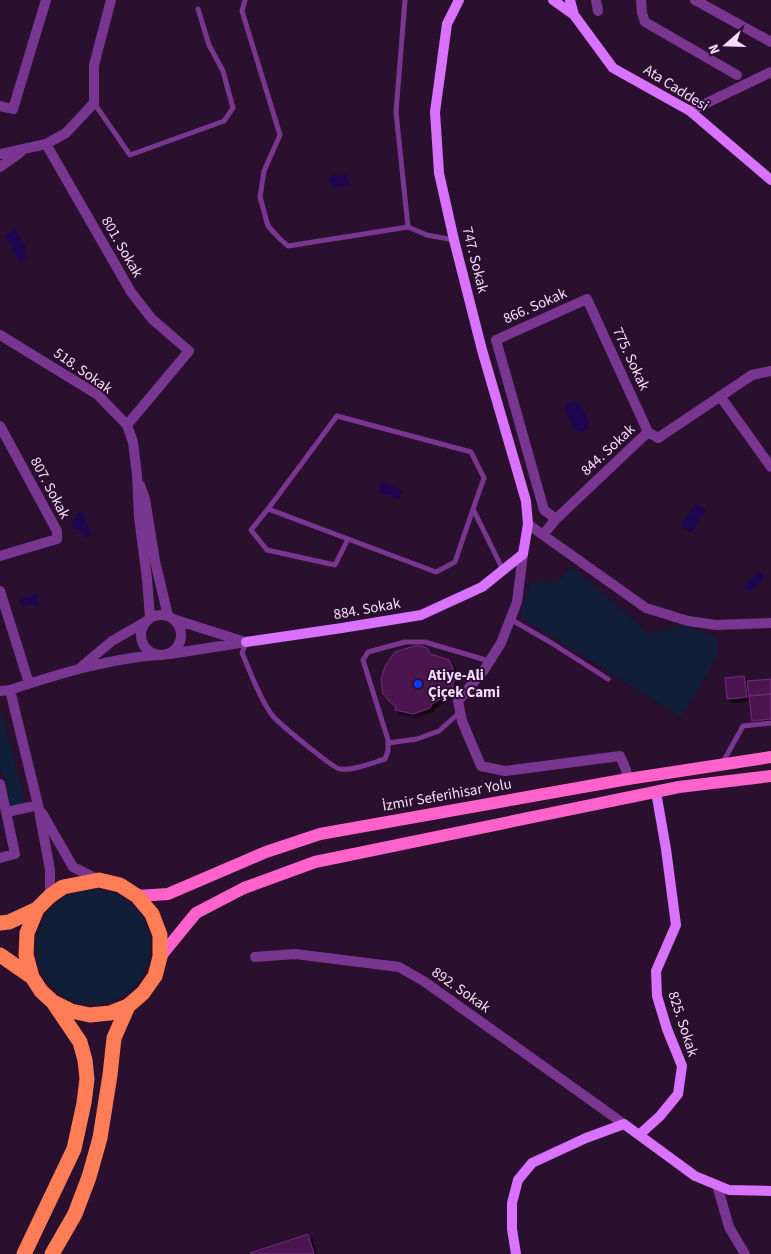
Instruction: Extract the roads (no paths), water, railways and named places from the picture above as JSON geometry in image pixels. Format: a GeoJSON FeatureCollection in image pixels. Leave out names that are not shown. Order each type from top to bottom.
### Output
{"type":"FeatureCollection","features":[{"type":"Feature","properties":{"kind":"highway"},"geometry":{"type":"LineString","coordinates":[[0,924],[9,922],[37,909],[50,896],[63,887],[99,880],[120,885],[138,896],[152,914],[160,935],[160,957],[151,982],[143,993],[128,1006],[110,1013],[90,1015],[71,1012],[53,1002],[41,991],[32,977],[26,955],[27,933],[37,909]]}},
{"type":"Feature","properties":{"kind":"highway"},"geometry":{"type":"LineString","coordinates":[[0,955],[32,977]]}},
{"type":"Feature","properties":{"kind":"highway"},"geometry":{"type":"LineString","coordinates":[[24,1254],[74,1149],[87,1079],[85,1060],[80,1042],[53,1002]]}},
{"type":"Feature","properties":{"kind":"highway"},"geometry":{"type":"LineString","coordinates":[[52,1254],[75,1214],[89,1177],[100,1138],[114,1038],[128,1006]]}},
{"type":"Feature","properties":{"kind":"main road","name":"İzmir Seferihisar Yolu"},"geometry":{"type":"LineString","coordinates":[[138,896],[168,894],[266,852],[320,834],[628,779],[771,756]]}},
{"type":"Feature","properties":{"kind":"main road"},"geometry":{"type":"LineString","coordinates":[[160,957],[196,913],[244,888],[315,862],[678,787],[771,776]]}},
{"type":"Feature","properties":{"kind":"street"},"geometry":{"type":"LineString","coordinates":[[0,106],[13,109],[46,0]]}},
{"type":"Feature","properties":{"kind":"street"},"geometry":{"type":"LineString","coordinates":[[0,154],[46,144],[66,133],[94,103],[94,65],[111,0]]}},
{"type":"Feature","properties":{"kind":"street","name":"747. Sokak"},"geometry":{"type":"LineString","coordinates":[[459,0],[447,24],[435,112],[439,173],[482,350],[526,501],[528,524]]}},
{"type":"Feature","properties":{"kind":"street","name":"Ata Caddesi"},"geometry":{"type":"LineString","coordinates":[[553,0],[574,15],[613,68],[690,111],[771,180]]}},
{"type":"Feature","properties":{"kind":"street","name":"Ata Caddesi"},"geometry":{"type":"LineString","coordinates":[[570,0],[574,15]]}},
{"type":"Feature","properties":{"kind":"street"},"geometry":{"type":"LineString","coordinates":[[596,0],[598,11]]}},
{"type":"Feature","properties":{"kind":"street"},"geometry":{"type":"LineString","coordinates":[[641,0],[645,22],[737,75]]}},
{"type":"Feature","properties":{"kind":"street"},"geometry":{"type":"LineString","coordinates":[[695,0],[771,42]]}},
{"type":"Feature","properties":{"kind":"street"},"geometry":{"type":"LineString","coordinates":[[690,111],[771,72]]}},
{"type":"Feature","properties":{"kind":"street","name":"801. Sokak"},"geometry":{"type":"LineString","coordinates":[[46,144],[131,292],[152,319],[189,351],[127,425]]}},
{"type":"Feature","properties":{"kind":"street"},"geometry":{"type":"LineString","coordinates":[[0,167],[24,150]]}},
{"type":"Feature","properties":{"kind":"street","name":"866. Sokak"},"geometry":{"type":"LineString","coordinates":[[556,519],[544,510],[496,340],[587,299]]}},
{"type":"Feature","properties":{"kind":"street","name":"775. Sokak"},"geometry":{"type":"LineString","coordinates":[[587,299],[648,432]]}},
{"type":"Feature","properties":{"kind":"street","name":"518. Sokak"},"geometry":{"type":"LineString","coordinates":[[0,335],[98,395],[127,425],[132,442],[137,475],[139,517],[148,579],[148,619]]}},
{"type":"Feature","properties":{"kind":"street","name":"844. Sokak"},"geometry":{"type":"LineString","coordinates":[[543,535],[556,519],[648,432],[658,438],[752,375],[771,371]]}},
{"type":"Feature","properties":{"kind":"street"},"geometry":{"type":"LineString","coordinates":[[720,396],[771,467]]}},
{"type":"Feature","properties":{"kind":"street","name":"807. Sokak"},"geometry":{"type":"LineString","coordinates":[[0,426],[57,532],[57,539],[0,556]]}},
{"type":"Feature","properties":{"kind":"street","name":"518. Sokak"},"geometry":{"type":"LineString","coordinates":[[137,475],[145,499],[155,561],[171,618]]}},
{"type":"Feature","properties":{"kind":"street"},"geometry":{"type":"LineString","coordinates":[[628,779],[620,756],[505,770],[481,766],[462,721],[458,701],[484,670],[501,643],[517,602],[528,524],[646,608],[688,621],[716,625],[771,623]]}},
{"type":"Feature","properties":{"kind":"street","name":"884. Sokak"},"geometry":{"type":"LineString","coordinates":[[169,654],[421,615],[482,587],[523,554]]}},
{"type":"Feature","properties":{"kind":"street"},"geometry":{"type":"LineString","coordinates":[[0,591],[29,684]]}},
{"type":"Feature","properties":{"kind":"street"},"geometry":{"type":"LineString","coordinates":[[79,669],[112,641],[156,615],[162,615],[246,642]]}},
{"type":"Feature","properties":{"kind":"street"},"geometry":{"type":"LineString","coordinates":[[50,896],[50,870],[38,805],[5,691],[79,669],[135,657],[169,654],[175,650],[181,638],[178,624],[171,618]]}},
{"type":"Feature","properties":{"kind":"street"},"geometry":{"type":"LineString","coordinates":[[148,619],[142,626],[140,639],[147,650],[152,654],[158,655]]}},
{"type":"Feature","properties":{"kind":"street"},"geometry":{"type":"LineString","coordinates":[[0,784],[15,854],[0,858]]}},
{"type":"Feature","properties":{"kind":"street","name":"825. Sokak"},"geometry":{"type":"LineString","coordinates":[[639,1135],[660,1116],[678,1094],[682,1066],[667,1029],[657,996],[656,971],[676,925],[656,792]]}},
{"type":"Feature","properties":{"kind":"street"},"geometry":{"type":"LineString","coordinates":[[7,812],[38,805]]}},
{"type":"Feature","properties":{"kind":"street"},"geometry":{"type":"LineString","coordinates":[[38,805],[73,868],[99,880]]}},
{"type":"Feature","properties":{"kind":"street","name":"892. Sokak"},"geometry":{"type":"LineString","coordinates":[[255,957],[296,954],[399,967],[425,982],[624,1124]]}},
{"type":"Feature","properties":{"kind":"street"},"geometry":{"type":"LineString","coordinates":[[516,1254],[512,1229],[512,1203],[518,1180],[532,1163],[586,1138],[624,1124],[695,1176],[729,1190],[771,1191]]}},
{"type":"Feature","properties":{"kind":"street"},"geometry":{"type":"LineString","coordinates":[[717,1185],[729,1227],[745,1254]]}},
{"type":"Feature","properties":{"kind":"lane"},"geometry":{"type":"LineString","coordinates":[[245,0],[242,11],[280,134],[264,171],[260,197],[268,226],[288,246],[408,227],[428,235],[454,240]]}},
{"type":"Feature","properties":{"kind":"lane"},"geometry":{"type":"LineString","coordinates":[[405,0],[396,112],[408,227]]}},
{"type":"Feature","properties":{"kind":"lane"},"geometry":{"type":"LineString","coordinates":[[94,103],[130,155],[224,121],[233,108],[223,71],[209,45],[198,9]]}},
{"type":"Feature","properties":{"kind":"lane"},"geometry":{"type":"LineString","coordinates":[[268,509],[348,539],[436,572],[455,562],[484,478],[472,452],[337,416],[251,530],[267,550],[334,565],[348,539]]}},
{"type":"Feature","properties":{"kind":"lane"},"geometry":{"type":"LineString","coordinates":[[473,510],[503,570]]}},
{"type":"Feature","properties":{"kind":"lane"},"geometry":{"type":"LineString","coordinates":[[510,619],[608,678]]}},
{"type":"Feature","properties":{"kind":"lane"},"geometry":{"type":"LineString","coordinates":[[246,642],[242,653],[272,716],[324,760],[339,770],[384,759],[388,751],[388,743],[363,660],[368,652],[405,642],[425,642],[489,661]]}},
{"type":"Feature","properties":{"kind":"lane"},"geometry":{"type":"LineString","coordinates":[[388,743],[417,739],[439,731],[460,712]]}},
{"type":"Feature","properties":{"kind":"lane"},"geometry":{"type":"LineString","coordinates":[[722,764],[743,726],[771,723]]}},
{"type":"Feature","properties":{"kind":"place","name":"Atiye-Ali Çiçek Cami"},"geometry":{"type":"Point","coordinates":[418,684]}}]}
